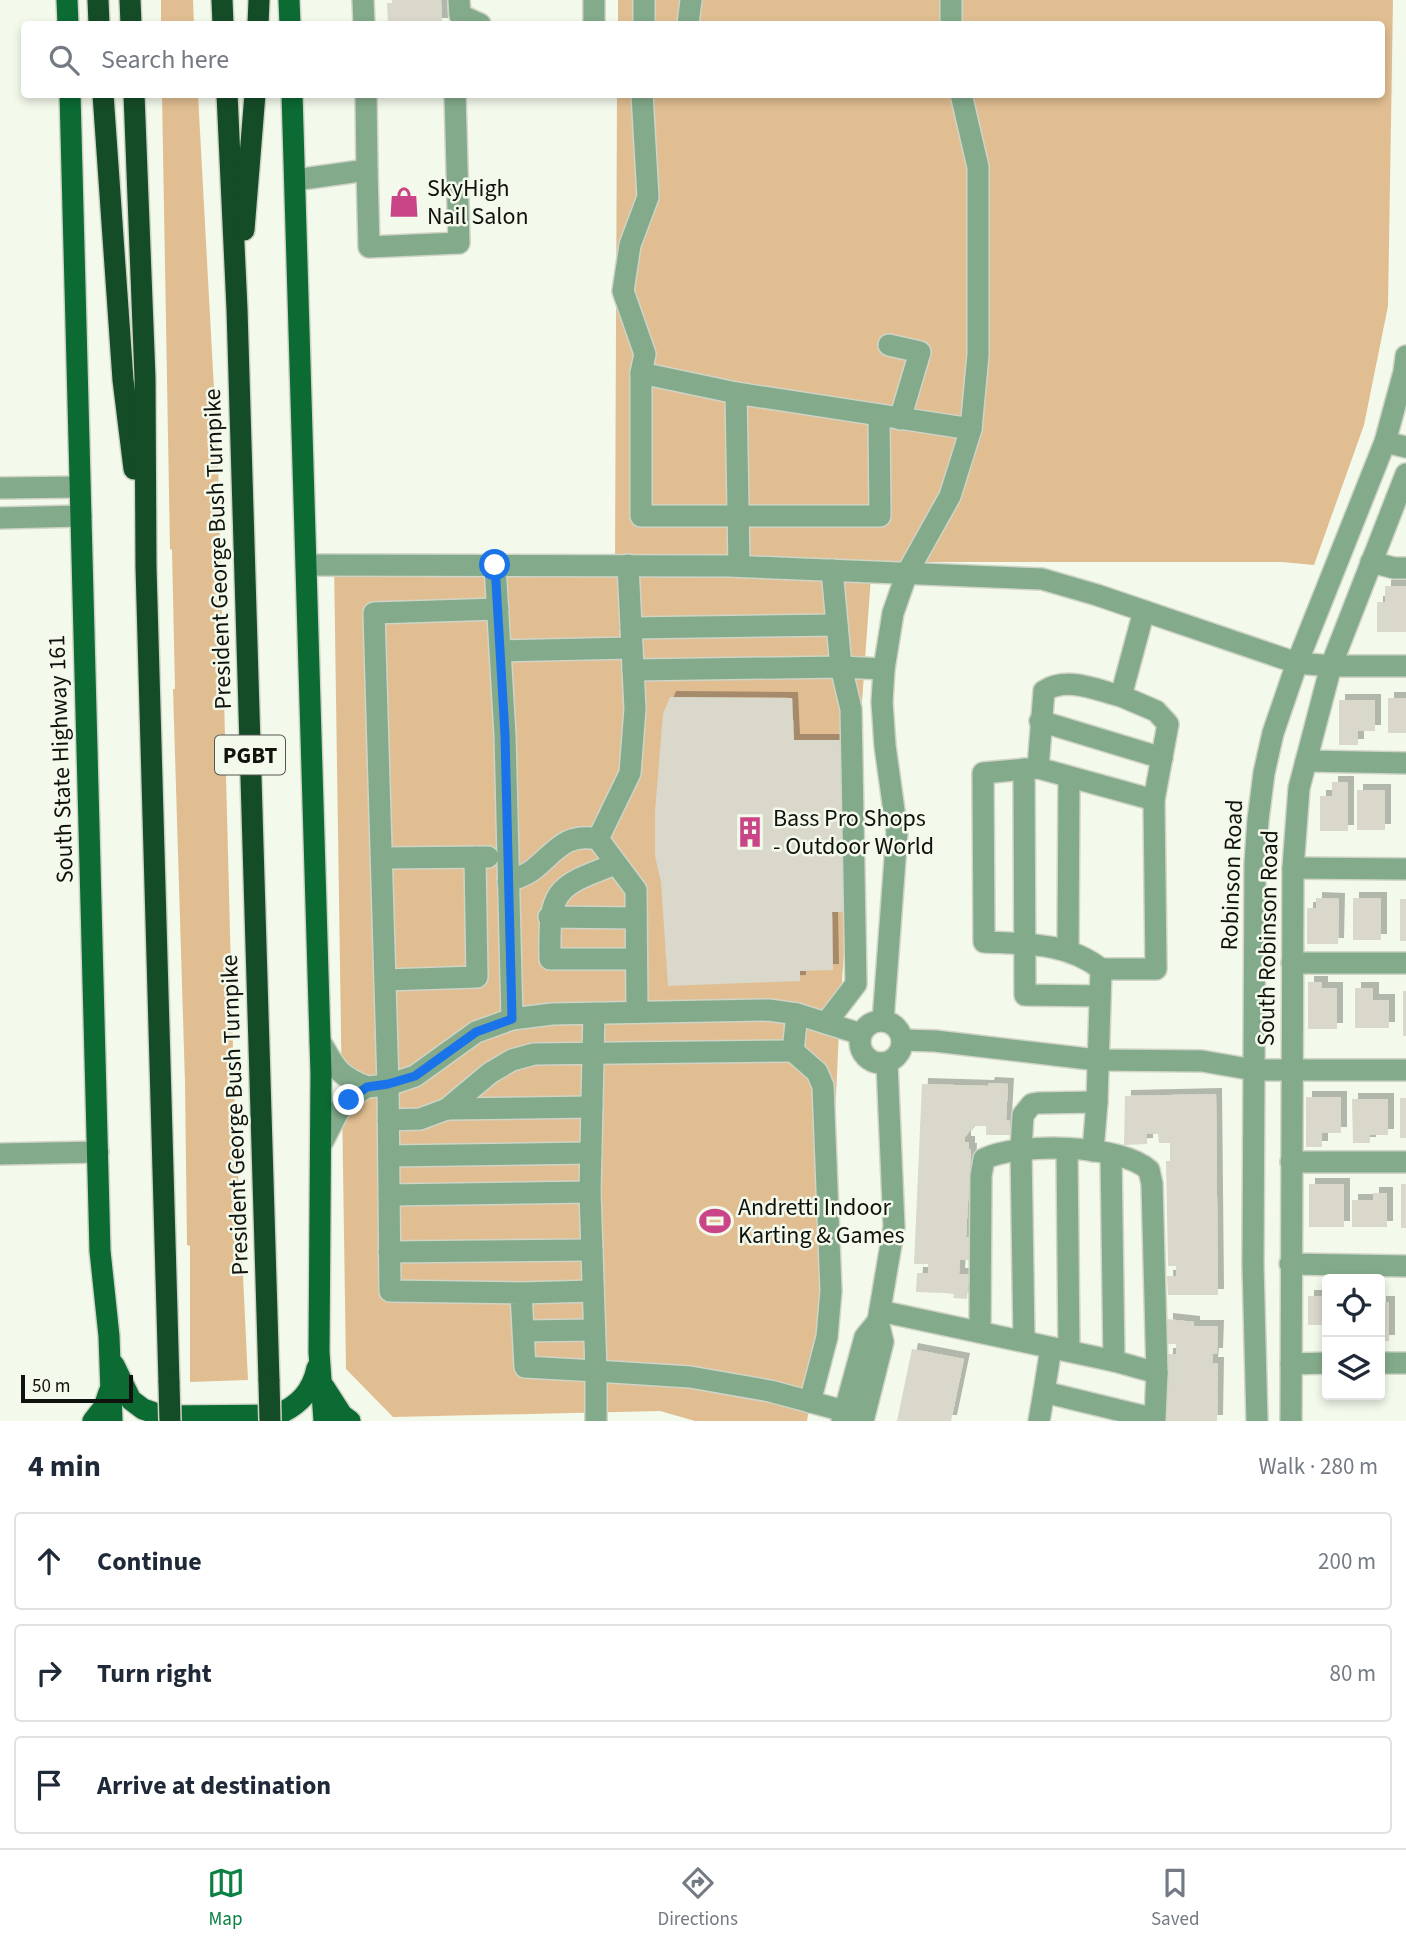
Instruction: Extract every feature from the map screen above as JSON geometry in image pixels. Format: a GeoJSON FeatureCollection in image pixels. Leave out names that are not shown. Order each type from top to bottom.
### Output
{"type":"FeatureCollection","features":[{"type":"Feature","properties":{"kind":"highway"},"geometry":{"type":"LineString","coordinates":[[98,0],[99,21]]}},
{"type":"Feature","properties":{"kind":"highway"},"geometry":{"type":"LineString","coordinates":[[130,0],[131,21]]}},
{"type":"Feature","properties":{"kind":"highway"},"geometry":{"type":"LineString","coordinates":[[222,0],[223,21]]}},
{"type":"Feature","properties":{"kind":"highway"},"geometry":{"type":"LineString","coordinates":[[258,21],[259,0]]}},
{"type":"Feature","properties":{"kind":"highway"},"geometry":{"type":"LineString","coordinates":[[103,98],[123,380],[146,567]]}},
{"type":"Feature","properties":{"kind":"highway"},"geometry":{"type":"LineString","coordinates":[[134,98],[145,379],[146,567],[170,1421]]}},
{"type":"Feature","properties":{"kind":"highway","name":"President George Bush Turnpike"},"geometry":{"type":"LineString","coordinates":[[227,98],[237,309],[270,1421]]}},
{"type":"Feature","properties":{"kind":"highway"},"geometry":{"type":"LineString","coordinates":[[237,309],[255,98]]}},
{"type":"Feature","properties":{"kind":"main road"},"geometry":{"type":"LineString","coordinates":[[67,0],[68,21]]}},
{"type":"Feature","properties":{"kind":"main road"},"geometry":{"type":"LineString","coordinates":[[289,0],[290,21]]}},
{"type":"Feature","properties":{"kind":"main road","name":"South State Highway 161"},"geometry":{"type":"LineString","coordinates":[[69,98],[100,1251],[110,1357],[112,1421]]}},
{"type":"Feature","properties":{"kind":"main road"},"geometry":{"type":"LineString","coordinates":[[292,98],[320,1041],[319,1352],[324,1421]]}},
{"type":"Feature","properties":{"kind":"main road"},"geometry":{"type":"LineString","coordinates":[[110,1357],[131,1400],[144,1409],[163,1416],[277,1415],[293,1408],[304,1398],[314,1382],[319,1352]]}},
{"type":"Feature","properties":{"kind":"main road"},"geometry":{"type":"LineString","coordinates":[[321,1382],[330,1399],[350,1421]]}},
{"type":"Feature","properties":{"kind":"main road"},"geometry":{"type":"LineString","coordinates":[[93,1421],[104,1407],[111,1386]]}},
{"type":"Feature","properties":{"kind":"street"},"geometry":{"type":"LineString","coordinates":[[363,0],[364,21]]}},
{"type":"Feature","properties":{"kind":"street"},"geometry":{"type":"LineString","coordinates":[[594,0],[594,21]]}},
{"type":"Feature","properties":{"kind":"street"},"geometry":{"type":"LineString","coordinates":[[644,0],[644,21]]}},
{"type":"Feature","properties":{"kind":"street"},"geometry":{"type":"LineString","coordinates":[[688,21],[691,0]]}},
{"type":"Feature","properties":{"kind":"street"},"geometry":{"type":"LineString","coordinates":[[951,0],[951,21]]}},
{"type":"Feature","properties":{"kind":"street"},"geometry":{"type":"LineString","coordinates":[[458,9],[476,21]]}},
{"type":"Feature","properties":{"kind":"street"},"geometry":{"type":"LineString","coordinates":[[366,98],[369,247],[459,243],[455,98]]}},
{"type":"Feature","properties":{"kind":"street"},"geometry":{"type":"LineString","coordinates":[[642,98],[648,197],[631,245],[623,291],[645,354],[641,373],[641,516],[880,516],[890,417],[920,352],[890,345]]}},
{"type":"Feature","properties":{"kind":"street"},"geometry":{"type":"LineString","coordinates":[[883,1021],[897,832],[884,735],[884,668],[893,613],[907,573],[950,496],[971,429],[978,355],[978,167],[962,98]]}},
{"type":"Feature","properties":{"kind":"street"},"geometry":{"type":"LineString","coordinates":[[295,180],[367,170]]}},
{"type":"Feature","properties":{"kind":"street","name":"Robinson Road"},"geometry":{"type":"LineString","coordinates":[[1257,1421],[1253,1265],[1254,1070],[1258,820],[1264,773],[1273,733],[1297,663],[1385,442],[1406,356]]}},
{"type":"Feature","properties":{"kind":"street"},"geometry":{"type":"LineString","coordinates":[[641,373],[736,393],[971,429]]}},
{"type":"Feature","properties":{"kind":"street"},"geometry":{"type":"LineString","coordinates":[[736,393],[739,566]]}},
{"type":"Feature","properties":{"kind":"street"},"geometry":{"type":"LineString","coordinates":[[1385,442],[1406,447]]}},
{"type":"Feature","properties":{"kind":"street","name":"South Robinson Road"},"geometry":{"type":"LineString","coordinates":[[1291,1421],[1293,868],[1299,788],[1331,666],[1406,474]]}},
{"type":"Feature","properties":{"kind":"street"},"geometry":{"type":"LineString","coordinates":[[80,487],[6,488],[7,518],[81,516]]}},
{"type":"Feature","properties":{"kind":"street"},"geometry":{"type":"LineString","coordinates":[[1371,562],[1406,568]]}},
{"type":"Feature","properties":{"kind":"street"},"geometry":{"type":"LineString","coordinates":[[306,565],[739,566],[1042,579],[1297,663],[1406,666]]}},
{"type":"Feature","properties":{"kind":"street"},"geometry":{"type":"LineString","coordinates":[[495,565],[505,735],[512,1019]]}},
{"type":"Feature","properties":{"kind":"street"},"geometry":{"type":"LineString","coordinates":[[598,839],[630,773],[635,709],[628,565]]}},
{"type":"Feature","properties":{"kind":"street"},"geometry":{"type":"LineString","coordinates":[[826,1023],[856,984],[851,709],[841,667],[832,570]]}},
{"type":"Feature","properties":{"kind":"street"},"geometry":{"type":"LineString","coordinates":[[498,609],[373,613],[385,980],[377,1086],[388,1120],[390,1291],[593,1291]]}},
{"type":"Feature","properties":{"kind":"street"},"geometry":{"type":"LineString","coordinates":[[1121,696],[1144,611]]}},
{"type":"Feature","properties":{"kind":"street"},"geometry":{"type":"LineString","coordinates":[[500,650],[631,638],[837,625]]}},
{"type":"Feature","properties":{"kind":"street"},"geometry":{"type":"LineString","coordinates":[[633,670],[884,668]]}},
{"type":"Feature","properties":{"kind":"street"},"geometry":{"type":"LineString","coordinates":[[1100,996],[1025,995],[1024,944],[1031,769],[1044,691],[1055,684],[1067,683],[1121,696],[1156,711],[1168,724],[1154,800],[1156,969],[1101,969],[1068,951],[1024,944],[984,942],[983,773],[1031,769],[1154,800]]}},
{"type":"Feature","properties":{"kind":"street"},"geometry":{"type":"LineString","coordinates":[[1040,721],[1162,758]]}},
{"type":"Feature","properties":{"kind":"street"},"geometry":{"type":"LineString","coordinates":[[1306,761],[1406,763]]}},
{"type":"Feature","properties":{"kind":"street"},"geometry":{"type":"LineString","coordinates":[[1068,951],[1069,777]]}},
{"type":"Feature","properties":{"kind":"street"},"geometry":{"type":"LineString","coordinates":[[508,882],[532,871],[557,846],[574,838],[598,839]]}},
{"type":"Feature","properties":{"kind":"street"},"geometry":{"type":"LineString","coordinates":[[598,839],[636,890],[637,1012]]}},
{"type":"Feature","properties":{"kind":"street"},"geometry":{"type":"LineString","coordinates":[[382,858],[508,856]]}},
{"type":"Feature","properties":{"kind":"street"},"geometry":{"type":"LineString","coordinates":[[385,980],[477,977],[475,857]]}},
{"type":"Feature","properties":{"kind":"street"},"geometry":{"type":"LineString","coordinates":[[616,864],[572,881],[556,898],[549,917],[550,959],[636,959]]}},
{"type":"Feature","properties":{"kind":"street"},"geometry":{"type":"LineString","coordinates":[[1293,868],[1406,869]]}},
{"type":"Feature","properties":{"kind":"street"},"geometry":{"type":"LineString","coordinates":[[549,917],[636,918]]}},
{"type":"Feature","properties":{"kind":"street"},"geometry":{"type":"LineString","coordinates":[[1292,963],[1406,963]]}},
{"type":"Feature","properties":{"kind":"street"},"geometry":{"type":"LineString","coordinates":[[1101,969],[1097,1102],[1114,1361]]}},
{"type":"Feature","properties":{"kind":"street"},"geometry":{"type":"LineString","coordinates":[[321,1145],[339,1110],[352,1096],[415,1076],[476,1032],[512,1019],[552,1014],[769,1010],[797,1014],[860,1034]]}},
{"type":"Feature","properties":{"kind":"street"},"geometry":{"type":"LineString","coordinates":[[594,1013],[590,1192],[596,1421]]}},
{"type":"Feature","properties":{"kind":"street"},"geometry":{"type":"LineString","coordinates":[[793,1051],[797,1014]]}},
{"type":"Feature","properties":{"kind":"street"},"geometry":{"type":"LineString","coordinates":[[883,1021],[896,1027],[902,1040],[899,1054],[887,1063],[880,1064],[867,1059],[860,1048],[860,1034],[869,1024],[883,1021]]}},
{"type":"Feature","properties":{"kind":"street"},"geometry":{"type":"LineString","coordinates":[[902,1040],[935,1041],[1097,1060],[1202,1061],[1254,1070],[1406,1070]]}},
{"type":"Feature","properties":{"kind":"street"},"geometry":{"type":"LineString","coordinates":[[320,1041],[338,1071],[349,1080],[377,1086]]}},
{"type":"Feature","properties":{"kind":"street"},"geometry":{"type":"LineString","coordinates":[[388,1120],[420,1119],[447,1108],[490,1073],[512,1060],[534,1054],[793,1051],[817,1072],[823,1086],[826,1146],[831,1291],[827,1337],[810,1402]]}},
{"type":"Feature","properties":{"kind":"street"},"geometry":{"type":"LineString","coordinates":[[522,1293],[525,1367],[690,1377],[770,1391],[810,1402],[850,1418],[883,1342],[879,1316],[894,1227],[887,1063]]}},
{"type":"Feature","properties":{"kind":"street"},"geometry":{"type":"LineString","coordinates":[[1024,1341],[1021,1149],[1023,1115],[1032,1104],[1097,1102]]}},
{"type":"Feature","properties":{"kind":"street"},"geometry":{"type":"LineString","coordinates":[[447,1108],[592,1107]]}},
{"type":"Feature","properties":{"kind":"street"},"geometry":{"type":"LineString","coordinates":[[980,1332],[981,1167],[984,1158],[1021,1149],[1067,1149],[1102,1152],[1135,1160],[1149,1170],[1152,1184],[1157,1373],[1155,1420],[1044,1392]]}},
{"type":"Feature","properties":{"kind":"street"},"geometry":{"type":"LineString","coordinates":[[1039,1421],[1044,1392],[1060,1350],[1067,1149]]}},
{"type":"Feature","properties":{"kind":"street"},"geometry":{"type":"LineString","coordinates":[[0,1154],[98,1152]]}},
{"type":"Feature","properties":{"kind":"street"},"geometry":{"type":"LineString","coordinates":[[388,1156],[591,1153]]}},
{"type":"Feature","properties":{"kind":"street"},"geometry":{"type":"LineString","coordinates":[[1291,1162],[1406,1162]]}},
{"type":"Feature","properties":{"kind":"street"},"geometry":{"type":"LineString","coordinates":[[389,1195],[590,1192]]}},
{"type":"Feature","properties":{"kind":"street"},"geometry":{"type":"LineString","coordinates":[[389,1252],[592,1250]]}},
{"type":"Feature","properties":{"kind":"street"},"geometry":{"type":"LineString","coordinates":[[1290,1264],[1406,1266]]}},
{"type":"Feature","properties":{"kind":"street"},"geometry":{"type":"LineString","coordinates":[[879,1316],[1024,1341],[1157,1373]]}},
{"type":"Feature","properties":{"kind":"street"},"geometry":{"type":"LineString","coordinates":[[524,1331],[594,1330]]}},
{"type":"Feature","properties":{"kind":"street"},"geometry":{"type":"LineString","coordinates":[[1291,1364],[1322,1363]]}},
{"type":"Feature","properties":{"kind":"street"},"geometry":{"type":"LineString","coordinates":[[1385,1363],[1406,1363]]}},
{"type":"Feature","properties":{"kind":"shaded area"},"geometry":{"type":"Polygon","coordinates":[[[161,0],[193,0],[194,21],[161,21],[161,0]]]}},
{"type":"Feature","properties":{"kind":"shaded area"},"geometry":{"type":"Polygon","coordinates":[[[618,0],[1393,0],[1388,306],[1364,425],[1314,565],[1282,562],[872,562],[840,1009],[827,1292],[807,1421],[695,1421],[660,1411],[393,1417],[346,1369],[334,563],[615,563],[617,98],[1385,98],[1385,21],[618,21],[618,0]]]}},
{"type":"Feature","properties":{"kind":"shaded area"},"geometry":{"type":"Polygon","coordinates":[[[162,98],[198,98],[218,463],[234,1088],[248,1380],[190,1382],[190,1246],[187,1245],[162,98]]]}},
{"type":"Feature","properties":{"kind":"building"},"geometry":{"type":"Polygon","coordinates":[[[392,0],[441,0],[442,21],[388,21],[387,3],[392,3],[392,0]]]}},
{"type":"Feature","properties":{"kind":"building"},"geometry":{"type":"Polygon","coordinates":[[[1385,586],[1406,586],[1406,632],[1377,632],[1377,602],[1385,602],[1385,586]]]}},
{"type":"Feature","properties":{"kind":"building","name":"Bass Pro Shops - Outdoor World"},"geometry":{"type":"Polygon","coordinates":[[[670,697],[792,698],[794,740],[842,740],[845,912],[832,912],[833,970],[800,971],[800,981],[668,986],[661,882],[655,856],[655,812],[663,714],[670,697]]]}},
{"type":"Feature","properties":{"kind":"building"},"geometry":{"type":"Polygon","coordinates":[[[1388,698],[1406,698],[1406,733],[1388,733],[1388,698]]]}},
{"type":"Feature","properties":{"kind":"building"},"geometry":{"type":"Polygon","coordinates":[[[1339,700],[1375,700],[1375,731],[1358,731],[1358,745],[1339,745],[1339,700]]]}},
{"type":"Feature","properties":{"kind":"building"},"geometry":{"type":"Polygon","coordinates":[[[1332,782],[1348,782],[1348,831],[1320,831],[1320,796],[1332,796],[1332,782]]]}},
{"type":"Feature","properties":{"kind":"building"},"geometry":{"type":"Polygon","coordinates":[[[1357,790],[1385,790],[1385,830],[1357,830],[1357,790]]]}},
{"type":"Feature","properties":{"kind":"building"},"geometry":{"type":"Polygon","coordinates":[[[1316,898],[1339,899],[1338,944],[1307,944],[1307,908],[1316,908],[1316,898]]]}},
{"type":"Feature","properties":{"kind":"building"},"geometry":{"type":"Polygon","coordinates":[[[1353,898],[1381,898],[1381,940],[1353,940],[1353,898]]]}},
{"type":"Feature","properties":{"kind":"building"},"geometry":{"type":"Polygon","coordinates":[[[1400,899],[1406,899],[1406,941],[1400,941],[1400,899]]]}},
{"type":"Feature","properties":{"kind":"building"},"geometry":{"type":"Polygon","coordinates":[[[1308,982],[1322,982],[1322,988],[1337,988],[1337,1029],[1308,1029],[1308,982]]]}},
{"type":"Feature","properties":{"kind":"building"},"geometry":{"type":"Polygon","coordinates":[[[1355,988],[1373,988],[1373,1000],[1389,1000],[1389,1028],[1355,1028],[1355,988]]]}},
{"type":"Feature","properties":{"kind":"building"},"geometry":{"type":"Polygon","coordinates":[[[1403,991],[1406,991],[1406,1036],[1403,1036],[1403,991]]]}},
{"type":"Feature","properties":{"kind":"building"},"geometry":{"type":"Polygon","coordinates":[[[989,1083],[1008,1084],[1006,1120],[1010,1121],[1010,1135],[986,1135],[986,1126],[974,1126],[965,1137],[965,1142],[969,1142],[971,1149],[966,1237],[970,1237],[969,1260],[960,1260],[959,1274],[969,1274],[967,1299],[953,1298],[954,1294],[916,1292],[917,1273],[928,1273],[928,1264],[914,1264],[922,1084],[988,1086],[989,1083]]]}},
{"type":"Feature","properties":{"kind":"building"},"geometry":{"type":"Polygon","coordinates":[[[1216,1094],[1218,1295],[1168,1295],[1167,1276],[1176,1276],[1176,1266],[1168,1266],[1166,1161],[1170,1161],[1170,1143],[1159,1143],[1158,1134],[1147,1134],[1147,1144],[1124,1145],[1125,1096],[1216,1094]]]}},
{"type":"Feature","properties":{"kind":"building"},"geometry":{"type":"Polygon","coordinates":[[[1306,1097],[1341,1097],[1341,1133],[1322,1133],[1322,1147],[1306,1147],[1306,1097]]]}},
{"type":"Feature","properties":{"kind":"building"},"geometry":{"type":"Polygon","coordinates":[[[1400,1098],[1406,1098],[1406,1138],[1400,1138],[1400,1098]]]}},
{"type":"Feature","properties":{"kind":"building"},"geometry":{"type":"Polygon","coordinates":[[[1352,1099],[1388,1099],[1388,1135],[1370,1135],[1370,1143],[1353,1143],[1352,1099]]]}},
{"type":"Feature","properties":{"kind":"building"},"geometry":{"type":"Polygon","coordinates":[[[1309,1184],[1344,1184],[1344,1227],[1309,1227],[1309,1184]]]}},
{"type":"Feature","properties":{"kind":"building"},"geometry":{"type":"Polygon","coordinates":[[[1401,1184],[1406,1184],[1406,1228],[1401,1228],[1401,1184]]]}},
{"type":"Feature","properties":{"kind":"building"},"geometry":{"type":"Polygon","coordinates":[[[1373,1193],[1387,1193],[1387,1227],[1352,1227],[1352,1200],[1373,1200],[1373,1193]]]}},
{"type":"Feature","properties":{"kind":"building"},"geometry":{"type":"Polygon","coordinates":[[[1308,1296],[1322,1296],[1322,1325],[1308,1325],[1308,1296]]]}},
{"type":"Feature","properties":{"kind":"building"},"geometry":{"type":"Polygon","coordinates":[[[1385,1302],[1389,1302],[1389,1341],[1385,1341],[1385,1302]]]}},
{"type":"Feature","properties":{"kind":"building"},"geometry":{"type":"Polygon","coordinates":[[[1167,1319],[1194,1322],[1194,1326],[1218,1326],[1217,1354],[1213,1354],[1212,1363],[1218,1363],[1217,1421],[1166,1421],[1167,1354],[1176,1354],[1176,1344],[1167,1344],[1167,1319]]]}},
{"type":"Feature","properties":{"kind":"building"},"geometry":{"type":"Polygon","coordinates":[[[912,1349],[964,1359],[951,1421],[897,1421],[912,1349]]]}},
{"type":"Feature","properties":{"kind":"place","name":"SkyHigh Nail Salon"},"geometry":{"type":"Point","coordinates":[404,202]}},
{"type":"Feature","properties":{"kind":"place","name":"Bass Pro Shops - Outdoor World"},"geometry":{"type":"Point","coordinates":[750,832]}},
{"type":"Feature","properties":{"kind":"place","name":"Andretti Indoor Karting & Games"},"geometry":{"type":"Point","coordinates":[715,1221]}},
{"type":"Feature","properties":{"kind":"route"},"geometry":{"type":"LineString","coordinates":[[349,1100],[367,1087],[415,1076],[476,1032],[512,1019],[504,691],[495,565]]}}]}
